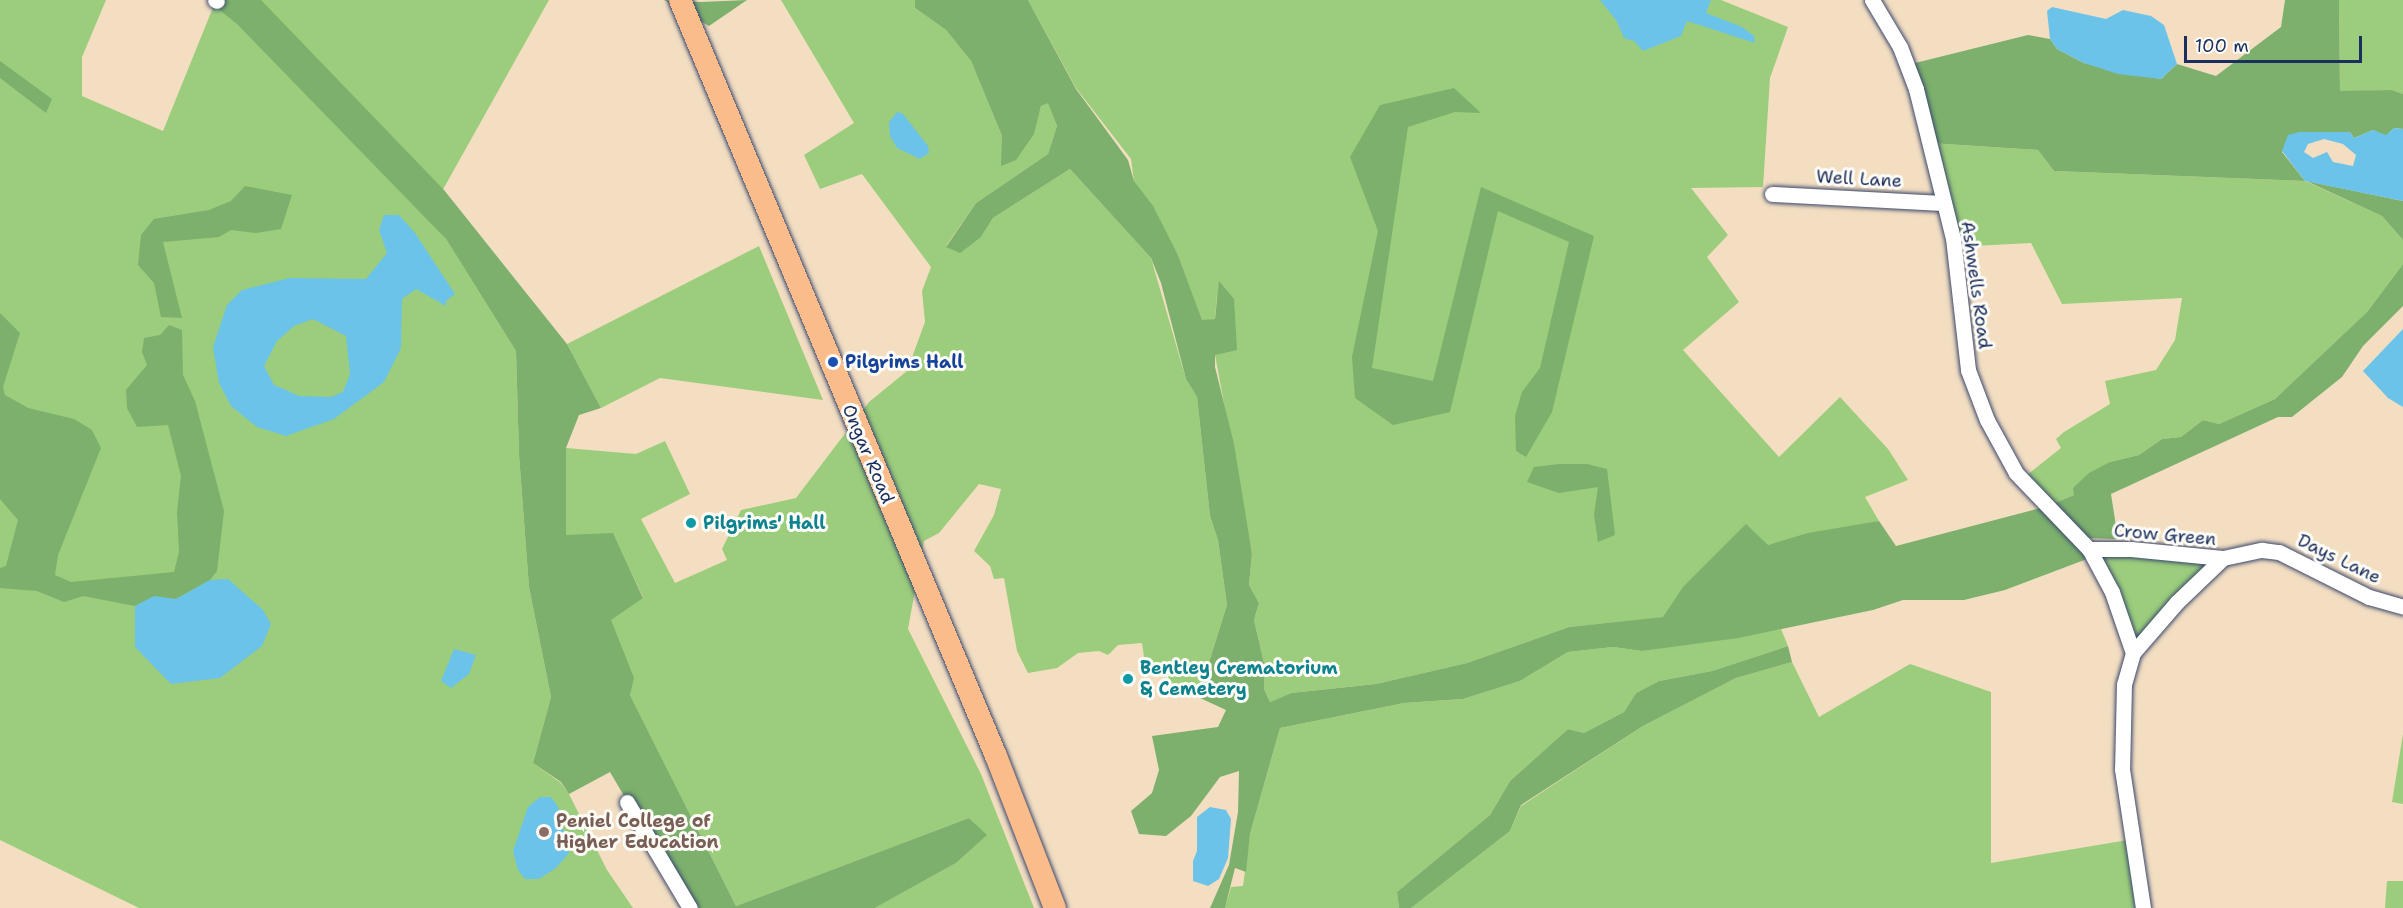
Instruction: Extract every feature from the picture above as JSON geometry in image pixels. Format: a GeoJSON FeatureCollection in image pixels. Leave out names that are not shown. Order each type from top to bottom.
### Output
{"type":"FeatureCollection","features":[{"type":"Feature","properties":{"kind":"main road","name":"Ongar Road"},"geometry":{"type":"LineString","coordinates":[[680,0],[996,756],[1055,908]]}},
{"type":"Feature","properties":{"kind":"street","name":"Ashwells Road"},"geometry":{"type":"LineString","coordinates":[[1872,0],[1900,47],[1916,89],[1953,238],[1968,370],[1987,420],[2016,473],[2089,549]]}},
{"type":"Feature","properties":{"kind":"street","name":"Well Lane"},"geometry":{"type":"LineString","coordinates":[[1772,194],[1944,203]]}},
{"type":"Feature","properties":{"kind":"street","name":"Crow Green"},"geometry":{"type":"LineString","coordinates":[[2089,549],[2131,549],[2223,558],[2133,653],[2112,592],[2089,549]]}},
{"type":"Feature","properties":{"kind":"street","name":"Days Lane"},"geometry":{"type":"LineString","coordinates":[[2223,558],[2254,551],[2278,552],[2370,597],[2403,607]]}},
{"type":"Feature","properties":{"kind":"street"},"geometry":{"type":"LineString","coordinates":[[2133,653],[2124,684],[2122,769],[2143,908]]}},
{"type":"Feature","properties":{"kind":"street"},"geometry":{"type":"LineString","coordinates":[[627,802],[690,908]]}},
{"type":"Feature","properties":{"kind":"green space"},"geometry":{"type":"Polygon","coordinates":[[[0,0],[106,0],[82,57],[82,96],[163,131],[214,5],[251,0],[549,0],[427,218],[446,239],[516,351],[519,455],[529,587],[551,697],[533,763],[561,783],[569,794],[607,870],[633,908],[139,908],[0,840],[0,0]]]}},
{"type":"Feature","properties":{"kind":"green space"},"geometry":{"type":"Polygon","coordinates":[[[207,0],[261,0],[444,190],[567,344],[601,408],[579,415],[566,448],[566,535],[613,533],[643,598],[611,620],[634,678],[630,695],[736,906],[969,818],[987,835],[956,863],[875,908],[690,908],[610,772],[569,794],[561,782],[533,763],[551,697],[529,587],[519,455],[516,351],[446,239],[237,24],[207,0]]]}},
{"type":"Feature","properties":{"kind":"green space"},"geometry":{"type":"Polygon","coordinates":[[[664,0],[701,2],[747,0],[709,26],[664,0]]]}},
{"type":"Feature","properties":{"kind":"green space"},"geometry":{"type":"Polygon","coordinates":[[[781,0],[915,0],[915,8],[946,30],[971,61],[1002,136],[1033,134],[1041,106],[1048,102],[1057,126],[1048,154],[976,203],[946,246],[981,237],[993,218],[1070,169],[1151,258],[1186,379],[1197,397],[1210,516],[1218,540],[1227,605],[1198,697],[1167,685],[1165,664],[1145,664],[1142,643],[1118,645],[1108,655],[1099,651],[1078,653],[1057,668],[1028,673],[1017,651],[1004,578],[994,579],[990,566],[974,551],[994,515],[1001,489],[979,484],[939,533],[924,541],[908,629],[981,774],[1034,908],[875,908],[956,863],[986,835],[969,818],[736,906],[630,695],[633,678],[610,620],[643,597],[613,534],[566,536],[566,448],[636,454],[665,441],[690,494],[641,519],[675,583],[727,560],[722,549],[741,510],[796,498],[869,402],[907,371],[925,322],[922,291],[931,267],[862,174],[820,189],[804,155],[854,123],[781,0]]]}},
{"type":"Feature","properties":{"kind":"green space"},"geometry":{"type":"Polygon","coordinates":[[[915,0],[1028,0],[1076,89],[1128,160],[1134,181],[1153,206],[1178,255],[1202,320],[1215,319],[1219,281],[1234,299],[1237,350],[1215,355],[1215,367],[1234,444],[1252,554],[1249,585],[1259,603],[1254,620],[1264,663],[1264,689],[1270,702],[1291,693],[1376,684],[1467,663],[1569,627],[1663,617],[1683,587],[1746,524],[1768,545],[1808,533],[1879,521],[1896,546],[2048,506],[2074,495],[2073,488],[2089,473],[2110,462],[2139,455],[2162,439],[2181,437],[2203,420],[2219,424],[2275,399],[2367,312],[2403,264],[2403,306],[2363,346],[2342,377],[2292,417],[2278,417],[2111,494],[2118,539],[2086,538],[2077,546],[2087,559],[2005,590],[1964,600],[1903,600],[1873,610],[1738,638],[1642,651],[1613,647],[1568,652],[1520,681],[1463,699],[1404,703],[1280,728],[1250,834],[1246,872],[1235,868],[1225,908],[1210,908],[1229,865],[1238,812],[1239,771],[1220,777],[1191,816],[1166,836],[1139,834],[1131,811],[1152,793],[1159,770],[1152,736],[1218,727],[1226,710],[1198,697],[1227,605],[1218,540],[1210,516],[1197,397],[1186,379],[1161,283],[1151,258],[1070,169],[993,218],[981,237],[960,253],[946,247],[976,203],[1048,154],[1057,126],[1048,103],[1041,106],[1034,134],[1016,160],[1001,166],[1002,136],[971,61],[946,30],[915,8],[915,0]]]}},
{"type":"Feature","properties":{"kind":"green space"},"geometry":{"type":"Polygon","coordinates":[[[1028,0],[1721,0],[1788,27],[1770,78],[1763,187],[1691,188],[1728,235],[1707,257],[1739,302],[1683,350],[1779,457],[1840,397],[1888,449],[1908,480],[1865,497],[1879,521],[1768,545],[1667,617],[1569,627],[1467,663],[1376,684],[1291,693],[1270,702],[1264,689],[1264,663],[1254,620],[1259,603],[1249,585],[1252,554],[1215,355],[1217,293],[1215,319],[1202,321],[1178,255],[1134,181],[1131,159],[1076,88],[1028,0]]]}},
{"type":"Feature","properties":{"kind":"green space"},"geometry":{"type":"Polygon","coordinates":[[[2285,0],[2339,0],[2340,91],[2392,90],[2403,94],[2403,129],[2394,128],[2386,136],[2373,130],[2354,138],[2350,132],[2299,132],[2282,152],[2305,181],[2054,171],[2038,150],[1930,143],[1907,65],[2028,35],[2050,39],[2057,49],[2084,63],[2161,79],[2177,64],[2216,76],[2281,27],[2285,0]]]}},
{"type":"Feature","properties":{"kind":"green space"},"geometry":{"type":"Polygon","coordinates":[[[2339,0],[2403,0],[2403,94],[2392,90],[2340,92],[2339,0]]]}},
{"type":"Feature","properties":{"kind":"green space"},"geometry":{"type":"Polygon","coordinates":[[[0,61],[52,99],[46,113],[0,78],[0,61]]]}},
{"type":"Feature","properties":{"kind":"green space"},"geometry":{"type":"Polygon","coordinates":[[[1454,88],[1481,113],[1455,112],[1408,127],[1372,368],[1433,381],[1481,187],[1594,236],[1552,412],[1526,457],[1516,451],[1515,416],[1522,392],[1540,368],[1569,242],[1498,211],[1450,412],[1393,425],[1355,398],[1352,357],[1378,231],[1350,157],[1380,105],[1454,88]]]}},
{"type":"Feature","properties":{"kind":"green space"},"geometry":{"type":"Polygon","coordinates":[[[1930,143],[2038,150],[2054,171],[2305,181],[2382,216],[2403,240],[2403,264],[2367,312],[2275,399],[2219,424],[2203,420],[2181,437],[2162,439],[2139,455],[2110,462],[2074,495],[2048,506],[2022,479],[2061,448],[2056,439],[2064,432],[2110,404],[2105,381],[2156,370],[2175,340],[2182,298],[2062,304],[2031,243],[1954,247],[1930,143]]]}},
{"type":"Feature","properties":{"kind":"green space"},"geometry":{"type":"Polygon","coordinates":[[[2306,181],[2403,201],[2403,240],[2382,216],[2306,181]]]}},
{"type":"Feature","properties":{"kind":"green space"},"geometry":{"type":"Polygon","coordinates":[[[245,186],[292,195],[281,229],[256,233],[231,230],[219,237],[163,242],[182,318],[161,317],[154,283],[138,265],[141,235],[154,219],[209,210],[231,201],[245,186]]]}},
{"type":"Feature","properties":{"kind":"green space"},"geometry":{"type":"Polygon","coordinates":[[[759,246],[823,400],[660,378],[601,408],[567,344],[759,246]]]}},
{"type":"Feature","properties":{"kind":"green space"},"geometry":{"type":"Polygon","coordinates":[[[0,313],[20,333],[3,387],[5,395],[28,408],[74,419],[92,430],[101,448],[58,555],[55,575],[71,582],[174,572],[179,552],[177,512],[181,476],[168,425],[137,427],[127,408],[126,390],[147,365],[142,352],[144,338],[160,335],[169,325],[182,330],[183,375],[195,401],[224,511],[217,571],[210,580],[176,599],[154,597],[135,606],[83,596],[64,602],[37,591],[0,588],[0,568],[6,566],[18,520],[0,499],[0,313]]]}},
{"type":"Feature","properties":{"kind":"green space"},"geometry":{"type":"Polygon","coordinates":[[[1587,464],[1607,469],[1615,535],[1598,542],[1594,515],[1598,487],[1559,493],[1527,482],[1534,467],[1587,464]]]}},
{"type":"Feature","properties":{"kind":"green space"},"geometry":{"type":"Polygon","coordinates":[[[2089,549],[2223,558],[2133,653],[2089,549]]]}},
{"type":"Feature","properties":{"kind":"green space"},"geometry":{"type":"Polygon","coordinates":[[[1781,629],[1788,646],[1712,671],[1659,681],[1636,693],[1624,712],[1584,733],[1568,729],[1510,781],[1490,815],[1397,892],[1399,908],[1225,908],[1231,887],[1243,886],[1250,834],[1280,728],[1404,703],[1463,699],[1520,681],[1568,652],[1613,647],[1642,651],[1781,629]]]}},
{"type":"Feature","properties":{"kind":"green space"},"geometry":{"type":"Polygon","coordinates":[[[1788,646],[1792,662],[1736,678],[1643,726],[1521,805],[1510,831],[1411,908],[1399,908],[1397,892],[1490,815],[1510,781],[1568,729],[1584,733],[1624,712],[1636,693],[1659,681],[1712,671],[1788,646]]]}},
{"type":"Feature","properties":{"kind":"green space"},"geometry":{"type":"Polygon","coordinates":[[[1792,662],[1819,717],[1910,664],[1991,692],[1991,863],[2128,840],[2135,908],[1411,908],[1510,831],[1521,806],[1643,726],[1736,678],[1792,662]]]}},
{"type":"Feature","properties":{"kind":"green space"},"geometry":{"type":"Polygon","coordinates":[[[2403,734],[2403,804],[2392,802],[2403,734]]]}},
{"type":"Feature","properties":{"kind":"green space"},"geometry":{"type":"Polygon","coordinates":[[[2387,881],[2403,881],[2403,908],[2385,908],[2387,881]]]}},
{"type":"Feature","properties":{"kind":"water"},"geometry":{"type":"Polygon","coordinates":[[[1600,0],[1711,0],[1706,13],[1742,27],[1754,36],[1755,43],[1687,21],[1681,36],[1643,51],[1634,41],[1624,38],[1616,20],[1600,0]]]}},
{"type":"Feature","properties":{"kind":"water"},"geometry":{"type":"Polygon","coordinates":[[[2052,7],[2106,19],[2123,10],[2151,16],[2164,25],[2177,64],[2161,79],[2118,74],[2084,63],[2057,49],[2050,39],[2047,11],[2052,7]]]}},
{"type":"Feature","properties":{"kind":"water"},"geometry":{"type":"Polygon","coordinates":[[[897,112],[903,114],[928,146],[929,153],[920,159],[897,148],[890,136],[889,122],[897,112]]]}},
{"type":"Feature","properties":{"kind":"water"},"geometry":{"type":"Polygon","coordinates":[[[2394,128],[2403,129],[2403,201],[2305,181],[2282,151],[2288,135],[2299,132],[2350,132],[2354,138],[2373,130],[2386,135],[2394,128]],[[2324,139],[2308,144],[2304,152],[2313,158],[2327,152],[2333,162],[2353,166],[2356,155],[2343,144],[2324,139]]]}},
{"type":"Feature","properties":{"kind":"water"},"geometry":{"type":"Polygon","coordinates":[[[384,215],[399,215],[415,233],[455,294],[446,301],[446,306],[416,289],[402,299],[401,348],[384,382],[334,419],[286,436],[257,427],[231,406],[219,383],[213,347],[227,305],[242,290],[290,278],[366,279],[387,253],[379,230],[384,215]],[[313,319],[294,326],[277,341],[264,366],[274,385],[299,396],[331,397],[343,392],[350,374],[346,336],[313,319]]]}},
{"type":"Feature","properties":{"kind":"water"},"geometry":{"type":"Polygon","coordinates":[[[2403,329],[2403,407],[2388,398],[2363,371],[2403,329]]]}},
{"type":"Feature","properties":{"kind":"water"},"geometry":{"type":"Polygon","coordinates":[[[228,579],[263,610],[271,624],[262,646],[220,678],[171,684],[135,647],[135,606],[154,596],[176,599],[210,580],[228,579]]]}},
{"type":"Feature","properties":{"kind":"water"},"geometry":{"type":"Polygon","coordinates":[[[454,649],[476,655],[469,674],[451,688],[441,681],[454,649]]]}},
{"type":"Feature","properties":{"kind":"water"},"geometry":{"type":"Polygon","coordinates":[[[540,797],[551,797],[558,807],[569,853],[556,868],[539,879],[525,879],[518,870],[513,851],[528,807],[540,797]]]}},
{"type":"Feature","properties":{"kind":"water"},"geometry":{"type":"Polygon","coordinates":[[[1210,807],[1226,810],[1231,819],[1228,858],[1219,879],[1208,886],[1193,881],[1193,861],[1197,851],[1197,817],[1210,807]]]}},
{"type":"Feature","properties":{"kind":"place","name":"Pilgrims Hall"},"geometry":{"type":"Point","coordinates":[833,362]}},
{"type":"Feature","properties":{"kind":"place","name":"Pilgrims' Hall"},"geometry":{"type":"Point","coordinates":[691,523]}},
{"type":"Feature","properties":{"kind":"place","name":"Bentley Crematorium & Cemetery"},"geometry":{"type":"Point","coordinates":[1128,679]}},
{"type":"Feature","properties":{"kind":"place","name":"Peniel College of Higher Education"},"geometry":{"type":"Point","coordinates":[544,832]}}]}
